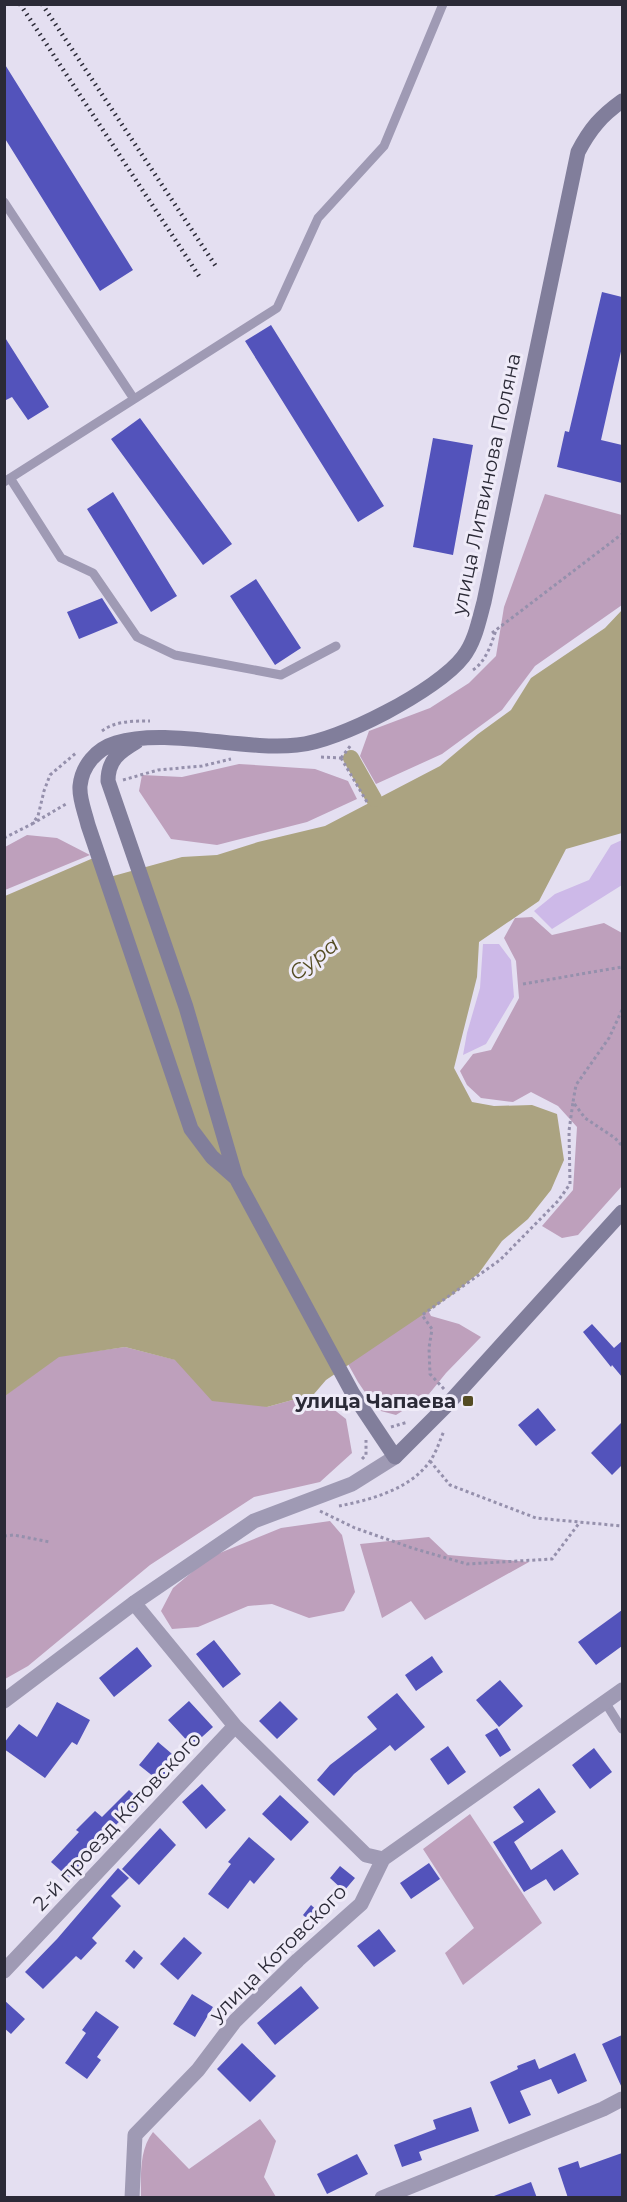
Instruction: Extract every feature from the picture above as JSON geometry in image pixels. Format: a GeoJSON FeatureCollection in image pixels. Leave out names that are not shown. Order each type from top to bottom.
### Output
{"type":"FeatureCollection","features":[{"type":"Feature","properties":{"kind":"main road","name":"улица Литвинова Поляна"},"geometry":{"type":"LineString","coordinates":[[236,1178],[212,1157],[190,1129],[88,825],[80,797],[80,785],[89,761],[113,743],[165,738],[266,746],[298,746],[315,742],[383,713],[430,686],[448,673],[464,656],[476,630],[484,602],[578,152],[588,131],[607,111],[622,101]]}},
{"type":"Feature","properties":{"kind":"main road"},"geometry":{"type":"LineString","coordinates":[[141,739],[120,752],[111,762],[108,781],[186,1007],[236,1178],[353,1394],[395,1457],[447,1405],[622,1212]]}},
{"type":"Feature","properties":{"kind":"street"},"geometry":{"type":"LineString","coordinates":[[4,1701],[134,1603],[254,1521],[352,1484],[395,1457]]}},
{"type":"Feature","properties":{"kind":"street"},"geometry":{"type":"LineString","coordinates":[[134,1603],[235,1726],[366,1855],[382,1859],[622,1690]]}},
{"type":"Feature","properties":{"kind":"street","name":"2-й проезд Котовского"},"geometry":{"type":"LineString","coordinates":[[4,1971],[235,1726]]}},
{"type":"Feature","properties":{"kind":"street","name":"улица Котовского"},"geometry":{"type":"LineString","coordinates":[[132,2198],[135,2135],[198,2070],[235,2021],[298,1960],[361,1905],[382,1859]]}},
{"type":"Feature","properties":{"kind":"street"},"geometry":{"type":"LineString","coordinates":[[382,2198],[603,2109],[622,2099]]}},
{"type":"Feature","properties":{"kind":"lane"},"geometry":{"type":"LineString","coordinates":[[336,646],[280,675],[175,655],[137,637],[93,573],[61,558],[7,480],[277,308],[318,218],[384,146],[443,4]]}},
{"type":"Feature","properties":{"kind":"lane"},"geometry":{"type":"LineString","coordinates":[[4,202],[134,399]]}},
{"type":"Feature","properties":{"kind":"lane"},"geometry":{"type":"LineString","coordinates":[[605,1702],[622,1729]]}},
{"type":"Feature","properties":{"kind":"path"},"geometry":{"type":"LineString","coordinates":[[489,636],[622,534]]}},
{"type":"Feature","properties":{"kind":"path"},"geometry":{"type":"LineString","coordinates":[[315,756],[340,758],[367,802]]}},
{"type":"Feature","properties":{"kind":"path"},"geometry":{"type":"LineString","coordinates":[[126,780],[158,770],[202,766],[237,757]]}},
{"type":"Feature","properties":{"kind":"path"},"geometry":{"type":"LineString","coordinates":[[32,824],[72,801]]}},
{"type":"Feature","properties":{"kind":"path"},"geometry":{"type":"LineString","coordinates":[[523,984],[622,967]]}},
{"type":"Feature","properties":{"kind":"path"},"geometry":{"type":"LineString","coordinates":[[445,1390],[430,1374],[429,1348],[432,1329],[422,1315],[500,1260],[558,1200],[570,1184],[569,1131],[576,1085],[609,1038],[622,1010]]}},
{"type":"Feature","properties":{"kind":"path"},"geometry":{"type":"LineString","coordinates":[[573,1102],[585,1118],[615,1138],[622,1146]]}},
{"type":"Feature","properties":{"kind":"path"},"geometry":{"type":"LineString","coordinates":[[384,1424],[390,1427],[409,1421]]}},
{"type":"Feature","properties":{"kind":"path"},"geometry":{"type":"LineString","coordinates":[[336,1507],[370,1500],[407,1482],[430,1461],[444,1431]]}},
{"type":"Feature","properties":{"kind":"path"},"geometry":{"type":"LineString","coordinates":[[360,1461],[366,1455],[366,1438]]}},
{"type":"Feature","properties":{"kind":"path"},"geometry":{"type":"LineString","coordinates":[[430,1461],[450,1485],[536,1518],[622,1526]]}},
{"type":"Feature","properties":{"kind":"path"},"geometry":{"type":"LineString","coordinates":[[302,1503],[364,1531],[467,1564],[552,1559],[580,1522]]}},
{"type":"Feature","properties":{"kind":"path"},"geometry":{"type":"LineString","coordinates":[[4,1536],[14,1535],[50,1542]]}},
{"type":"Feature","properties":{"kind":"shaded area"},"geometry":{"type":"Polygon","coordinates":[[[545,494],[622,515],[622,605],[535,666],[502,710],[442,754],[376,784],[360,756],[369,731],[430,708],[469,683],[496,656],[504,607],[545,494]]]}},
{"type":"Feature","properties":{"kind":"shaded area"},"geometry":{"type":"Polygon","coordinates":[[[239,764],[315,769],[348,781],[357,799],[307,822],[217,845],[171,839],[139,791],[142,775],[182,777],[239,764]]]}},
{"type":"Feature","properties":{"kind":"shaded area"},"geometry":{"type":"Polygon","coordinates":[[[27,835],[57,838],[90,855],[5,890],[5,847],[27,835]]]}},
{"type":"Feature","properties":{"kind":"shaded area"},"geometry":{"type":"Polygon","coordinates":[[[532,917],[552,935],[604,923],[622,933],[622,1186],[578,1235],[562,1238],[542,1226],[573,1190],[577,1127],[558,1106],[531,1092],[513,1102],[481,1098],[467,1085],[460,1071],[473,1054],[491,1050],[519,998],[516,961],[504,938],[515,918],[532,917]]]}},
{"type":"Feature","properties":{"kind":"shaded area"},"geometry":{"type":"Polygon","coordinates":[[[428,1310],[431,1316],[459,1324],[481,1337],[429,1394],[396,1415],[377,1410],[348,1364],[428,1310]]]}},
{"type":"Feature","properties":{"kind":"shaded area"},"geometry":{"type":"Polygon","coordinates":[[[125,1347],[176,1360],[267,1407],[314,1394],[346,1419],[352,1453],[320,1482],[254,1497],[150,1565],[28,1666],[5,1679],[4,1396],[59,1356],[125,1347]]]}},
{"type":"Feature","properties":{"kind":"shaded area"},"geometry":{"type":"Polygon","coordinates":[[[330,1521],[342,1535],[355,1592],[344,1611],[309,1618],[272,1604],[248,1606],[198,1627],[172,1629],[161,1611],[173,1588],[210,1557],[281,1528],[330,1521]]]}},
{"type":"Feature","properties":{"kind":"shaded area"},"geometry":{"type":"Polygon","coordinates":[[[429,1537],[448,1555],[529,1562],[425,1620],[411,1601],[382,1618],[360,1544],[429,1537]]]}},
{"type":"Feature","properties":{"kind":"shaded area"},"geometry":{"type":"Polygon","coordinates":[[[470,1814],[542,1923],[463,1985],[445,1953],[474,1928],[423,1849],[470,1814]]]}},
{"type":"Feature","properties":{"kind":"shaded area"},"geometry":{"type":"Polygon","coordinates":[[[260,2119],[276,2141],[264,2177],[276,2197],[141,2197],[143,2155],[153,2132],[189,2169],[260,2119]]]}},
{"type":"Feature","properties":{"kind":"sand"},"geometry":{"type":"Polygon","coordinates":[[[622,840],[622,885],[552,929],[534,911],[555,894],[589,880],[611,845],[622,840]]]}},
{"type":"Feature","properties":{"kind":"sand"},"geometry":{"type":"Polygon","coordinates":[[[483,944],[499,944],[511,960],[514,997],[486,1044],[463,1055],[480,988],[483,944]]]}},
{"type":"Feature","properties":{"kind":"water","name":"Сура"},"geometry":{"type":"Polygon","coordinates":[[[622,610],[622,833],[566,849],[539,901],[479,942],[477,977],[454,1068],[472,1102],[494,1106],[532,1105],[557,1114],[564,1160],[551,1190],[528,1219],[502,1241],[479,1273],[452,1295],[326,1380],[314,1394],[267,1407],[212,1401],[175,1360],[125,1347],[59,1357],[5,1396],[5,896],[98,856],[106,878],[182,857],[217,855],[258,842],[325,826],[440,766],[511,710],[531,678],[605,628],[622,610]]]}},
{"type":"Feature","properties":{"kind":"building"},"geometry":{"type":"Polygon","coordinates":[[[4,63],[133,270],[100,291],[4,137],[4,63]]]}},
{"type":"Feature","properties":{"kind":"building"},"geometry":{"type":"Polygon","coordinates":[[[602,292],[622,297],[622,347],[601,440],[622,445],[622,483],[557,467],[565,431],[569,432],[602,292]]]}},
{"type":"Feature","properties":{"kind":"building"},"geometry":{"type":"Polygon","coordinates":[[[271,325],[384,506],[358,522],[245,341],[271,325]]]}},
{"type":"Feature","properties":{"kind":"building"},"geometry":{"type":"Polygon","coordinates":[[[4,336],[49,407],[28,420],[12,397],[4,401],[4,336]]]}},
{"type":"Feature","properties":{"kind":"building"},"geometry":{"type":"Polygon","coordinates":[[[140,418],[232,544],[203,565],[111,439],[140,418]]]}},
{"type":"Feature","properties":{"kind":"building"},"geometry":{"type":"Polygon","coordinates":[[[433,438],[473,445],[453,555],[413,547],[433,438]]]}},
{"type":"Feature","properties":{"kind":"building"},"geometry":{"type":"Polygon","coordinates":[[[113,492],[177,596],[151,612],[87,509],[113,492]]]}},
{"type":"Feature","properties":{"kind":"building"},"geometry":{"type":"Polygon","coordinates":[[[256,579],[301,648],[275,665],[230,596],[256,579]]]}},
{"type":"Feature","properties":{"kind":"building"},"geometry":{"type":"Polygon","coordinates":[[[102,598],[118,623],[79,639],[67,612],[102,598]]]}},
{"type":"Feature","properties":{"kind":"building"},"geometry":{"type":"Polygon","coordinates":[[[592,1324],[614,1348],[622,1341],[622,1377],[583,1332],[592,1324]]]}},
{"type":"Feature","properties":{"kind":"building"},"geometry":{"type":"Polygon","coordinates":[[[538,1408],[556,1430],[536,1446],[518,1425],[538,1408]]]}},
{"type":"Feature","properties":{"kind":"building"},"geometry":{"type":"Polygon","coordinates":[[[622,1422],[622,1465],[612,1475],[591,1453],[622,1422]]]}},
{"type":"Feature","properties":{"kind":"building"},"geometry":{"type":"Polygon","coordinates":[[[622,1610],[622,1646],[596,1665],[578,1642],[622,1610]]]}},
{"type":"Feature","properties":{"kind":"building"},"geometry":{"type":"Polygon","coordinates":[[[214,1640],[241,1674],[223,1688],[196,1654],[214,1640]]]}},
{"type":"Feature","properties":{"kind":"building"},"geometry":{"type":"Polygon","coordinates":[[[137,1647],[152,1666],[114,1697],[99,1678],[137,1647]]]}},
{"type":"Feature","properties":{"kind":"building"},"geometry":{"type":"Polygon","coordinates":[[[432,1656],[443,1672],[416,1691],[405,1675],[432,1656]]]}},
{"type":"Feature","properties":{"kind":"building"},"geometry":{"type":"Polygon","coordinates":[[[500,1680],[523,1706],[499,1727],[476,1700],[500,1680]]]}},
{"type":"Feature","properties":{"kind":"building"},"geometry":{"type":"Polygon","coordinates":[[[397,1693],[425,1727],[395,1751],[390,1745],[354,1774],[334,1796],[317,1780],[330,1765],[377,1729],[367,1717],[397,1693]]]}},
{"type":"Feature","properties":{"kind":"building"},"geometry":{"type":"Polygon","coordinates":[[[189,1701],[213,1727],[192,1746],[168,1720],[189,1701]]]}},
{"type":"Feature","properties":{"kind":"building"},"geometry":{"type":"Polygon","coordinates":[[[280,1701],[298,1719],[277,1739],[259,1721],[280,1701]]]}},
{"type":"Feature","properties":{"kind":"building"},"geometry":{"type":"Polygon","coordinates":[[[57,1702],[90,1720],[77,1745],[72,1742],[45,1778],[4,1749],[4,1743],[19,1724],[37,1737],[57,1702]]]}},
{"type":"Feature","properties":{"kind":"building"},"geometry":{"type":"Polygon","coordinates":[[[497,1728],[511,1750],[500,1757],[485,1735],[497,1728]]]}},
{"type":"Feature","properties":{"kind":"building"},"geometry":{"type":"Polygon","coordinates":[[[158,1742],[178,1759],[159,1781],[139,1765],[158,1742]]]}},
{"type":"Feature","properties":{"kind":"building"},"geometry":{"type":"Polygon","coordinates":[[[448,1746],[466,1772],[448,1785],[430,1759],[448,1746]]]}},
{"type":"Feature","properties":{"kind":"building"},"geometry":{"type":"Polygon","coordinates":[[[594,1748],[612,1772],[590,1789],[572,1765],[594,1748]]]}},
{"type":"Feature","properties":{"kind":"building"},"geometry":{"type":"Polygon","coordinates":[[[202,1784],[226,1810],[206,1829],[182,1802],[202,1784]]]}},
{"type":"Feature","properties":{"kind":"building"},"geometry":{"type":"Polygon","coordinates":[[[539,1788],[556,1812],[514,1842],[531,1870],[562,1849],[579,1874],[554,1891],[546,1879],[524,1892],[493,1842],[524,1822],[513,1807],[539,1788]]]}},
{"type":"Feature","properties":{"kind":"building"},"geometry":{"type":"Polygon","coordinates":[[[129,1790],[143,1803],[128,1818],[126,1815],[80,1860],[83,1863],[69,1878],[51,1862],[79,1832],[76,1830],[95,1811],[102,1817],[129,1790]]]}},
{"type":"Feature","properties":{"kind":"building"},"geometry":{"type":"Polygon","coordinates":[[[280,1795],[309,1822],[291,1841],[262,1814],[280,1795]]]}},
{"type":"Feature","properties":{"kind":"building"},"geometry":{"type":"Polygon","coordinates":[[[160,1828],[176,1845],[139,1885],[122,1869],[160,1828]]]}},
{"type":"Feature","properties":{"kind":"building"},"geometry":{"type":"Polygon","coordinates":[[[249,1837],[275,1859],[254,1884],[250,1880],[228,1909],[208,1894],[231,1864],[228,1862],[249,1837]]]}},
{"type":"Feature","properties":{"kind":"building"},"geometry":{"type":"Polygon","coordinates":[[[429,1863],[440,1879],[411,1899],[400,1883],[429,1863]]]}},
{"type":"Feature","properties":{"kind":"building"},"geometry":{"type":"Polygon","coordinates":[[[340,1866],[355,1878],[344,1891],[330,1878],[340,1866]]]}},
{"type":"Feature","properties":{"kind":"building"},"geometry":{"type":"Polygon","coordinates":[[[118,1868],[129,1878],[111,1896],[121,1906],[92,1938],[97,1943],[81,1960],[76,1956],[43,1989],[25,1972],[57,1939],[118,1868]]]}},
{"type":"Feature","properties":{"kind":"building"},"geometry":{"type":"Polygon","coordinates":[[[311,1905],[321,1914],[312,1923],[303,1915],[311,1905]]]}},
{"type":"Feature","properties":{"kind":"building"},"geometry":{"type":"Polygon","coordinates":[[[379,1929],[396,1951],[374,1967],[357,1946],[379,1929]]]}},
{"type":"Feature","properties":{"kind":"building"},"geometry":{"type":"Polygon","coordinates":[[[184,1937],[202,1953],[178,1980],[160,1964],[184,1937]]]}},
{"type":"Feature","properties":{"kind":"building"},"geometry":{"type":"Polygon","coordinates":[[[134,1950],[143,1958],[134,1969],[125,1961],[134,1950]]]}},
{"type":"Feature","properties":{"kind":"building"},"geometry":{"type":"Polygon","coordinates":[[[301,1986],[319,2008],[275,2045],[257,2023],[301,1986]]]}},
{"type":"Feature","properties":{"kind":"building"},"geometry":{"type":"Polygon","coordinates":[[[192,1994],[213,2007],[195,2037],[173,2024],[192,1994]]]}},
{"type":"Feature","properties":{"kind":"building"},"geometry":{"type":"Polygon","coordinates":[[[4,2000],[25,2019],[11,2034],[4,2028],[4,2000]]]}},
{"type":"Feature","properties":{"kind":"building"},"geometry":{"type":"Polygon","coordinates":[[[96,2011],[119,2027],[97,2057],[101,2060],[87,2079],[65,2063],[86,2033],[82,2030],[96,2011]]]}},
{"type":"Feature","properties":{"kind":"building"},"geometry":{"type":"Polygon","coordinates":[[[622,2035],[622,2088],[602,2044],[622,2035]]]}},
{"type":"Feature","properties":{"kind":"building"},"geometry":{"type":"Polygon","coordinates":[[[242,2043],[276,2076],[250,2102],[217,2069],[242,2043]]]}},
{"type":"Feature","properties":{"kind":"building"},"geometry":{"type":"Polygon","coordinates":[[[575,2053],[587,2081],[558,2094],[551,2079],[520,2091],[531,2115],[509,2124],[490,2082],[518,2069],[517,2066],[535,2059],[539,2069],[575,2053]]]}},
{"type":"Feature","properties":{"kind":"building"},"geometry":{"type":"Polygon","coordinates":[[[471,2107],[479,2131],[419,2152],[422,2160],[402,2167],[394,2145],[436,2129],[433,2120],[471,2107]]]}},
{"type":"Feature","properties":{"kind":"building"},"geometry":{"type":"Polygon","coordinates":[[[622,2153],[622,2198],[568,2198],[558,2168],[578,2161],[580,2168],[622,2153]]]}},
{"type":"Feature","properties":{"kind":"building"},"geometry":{"type":"Polygon","coordinates":[[[357,2154],[368,2174],[327,2194],[317,2174],[357,2154]]]}},
{"type":"Feature","properties":{"kind":"building"},"geometry":{"type":"Polygon","coordinates":[[[531,2182],[537,2198],[495,2198],[494,2196],[531,2182]]]}},
{"type":"Feature","properties":{"kind":"waterway"},"geometry":{"type":"LineString","coordinates":[[351,758],[374,799]]}},
{"type":"Feature","properties":{"kind":"railway"},"geometry":{"type":"LineString","coordinates":[[20,4],[201,279]]}},
{"type":"Feature","properties":{"kind":"railway"},"geometry":{"type":"LineString","coordinates":[[42,4],[217,268]]}},
{"type":"Feature","properties":{"kind":"place","name":"улица Чапаева"},"geometry":{"type":"Point","coordinates":[468,1401]}}]}
